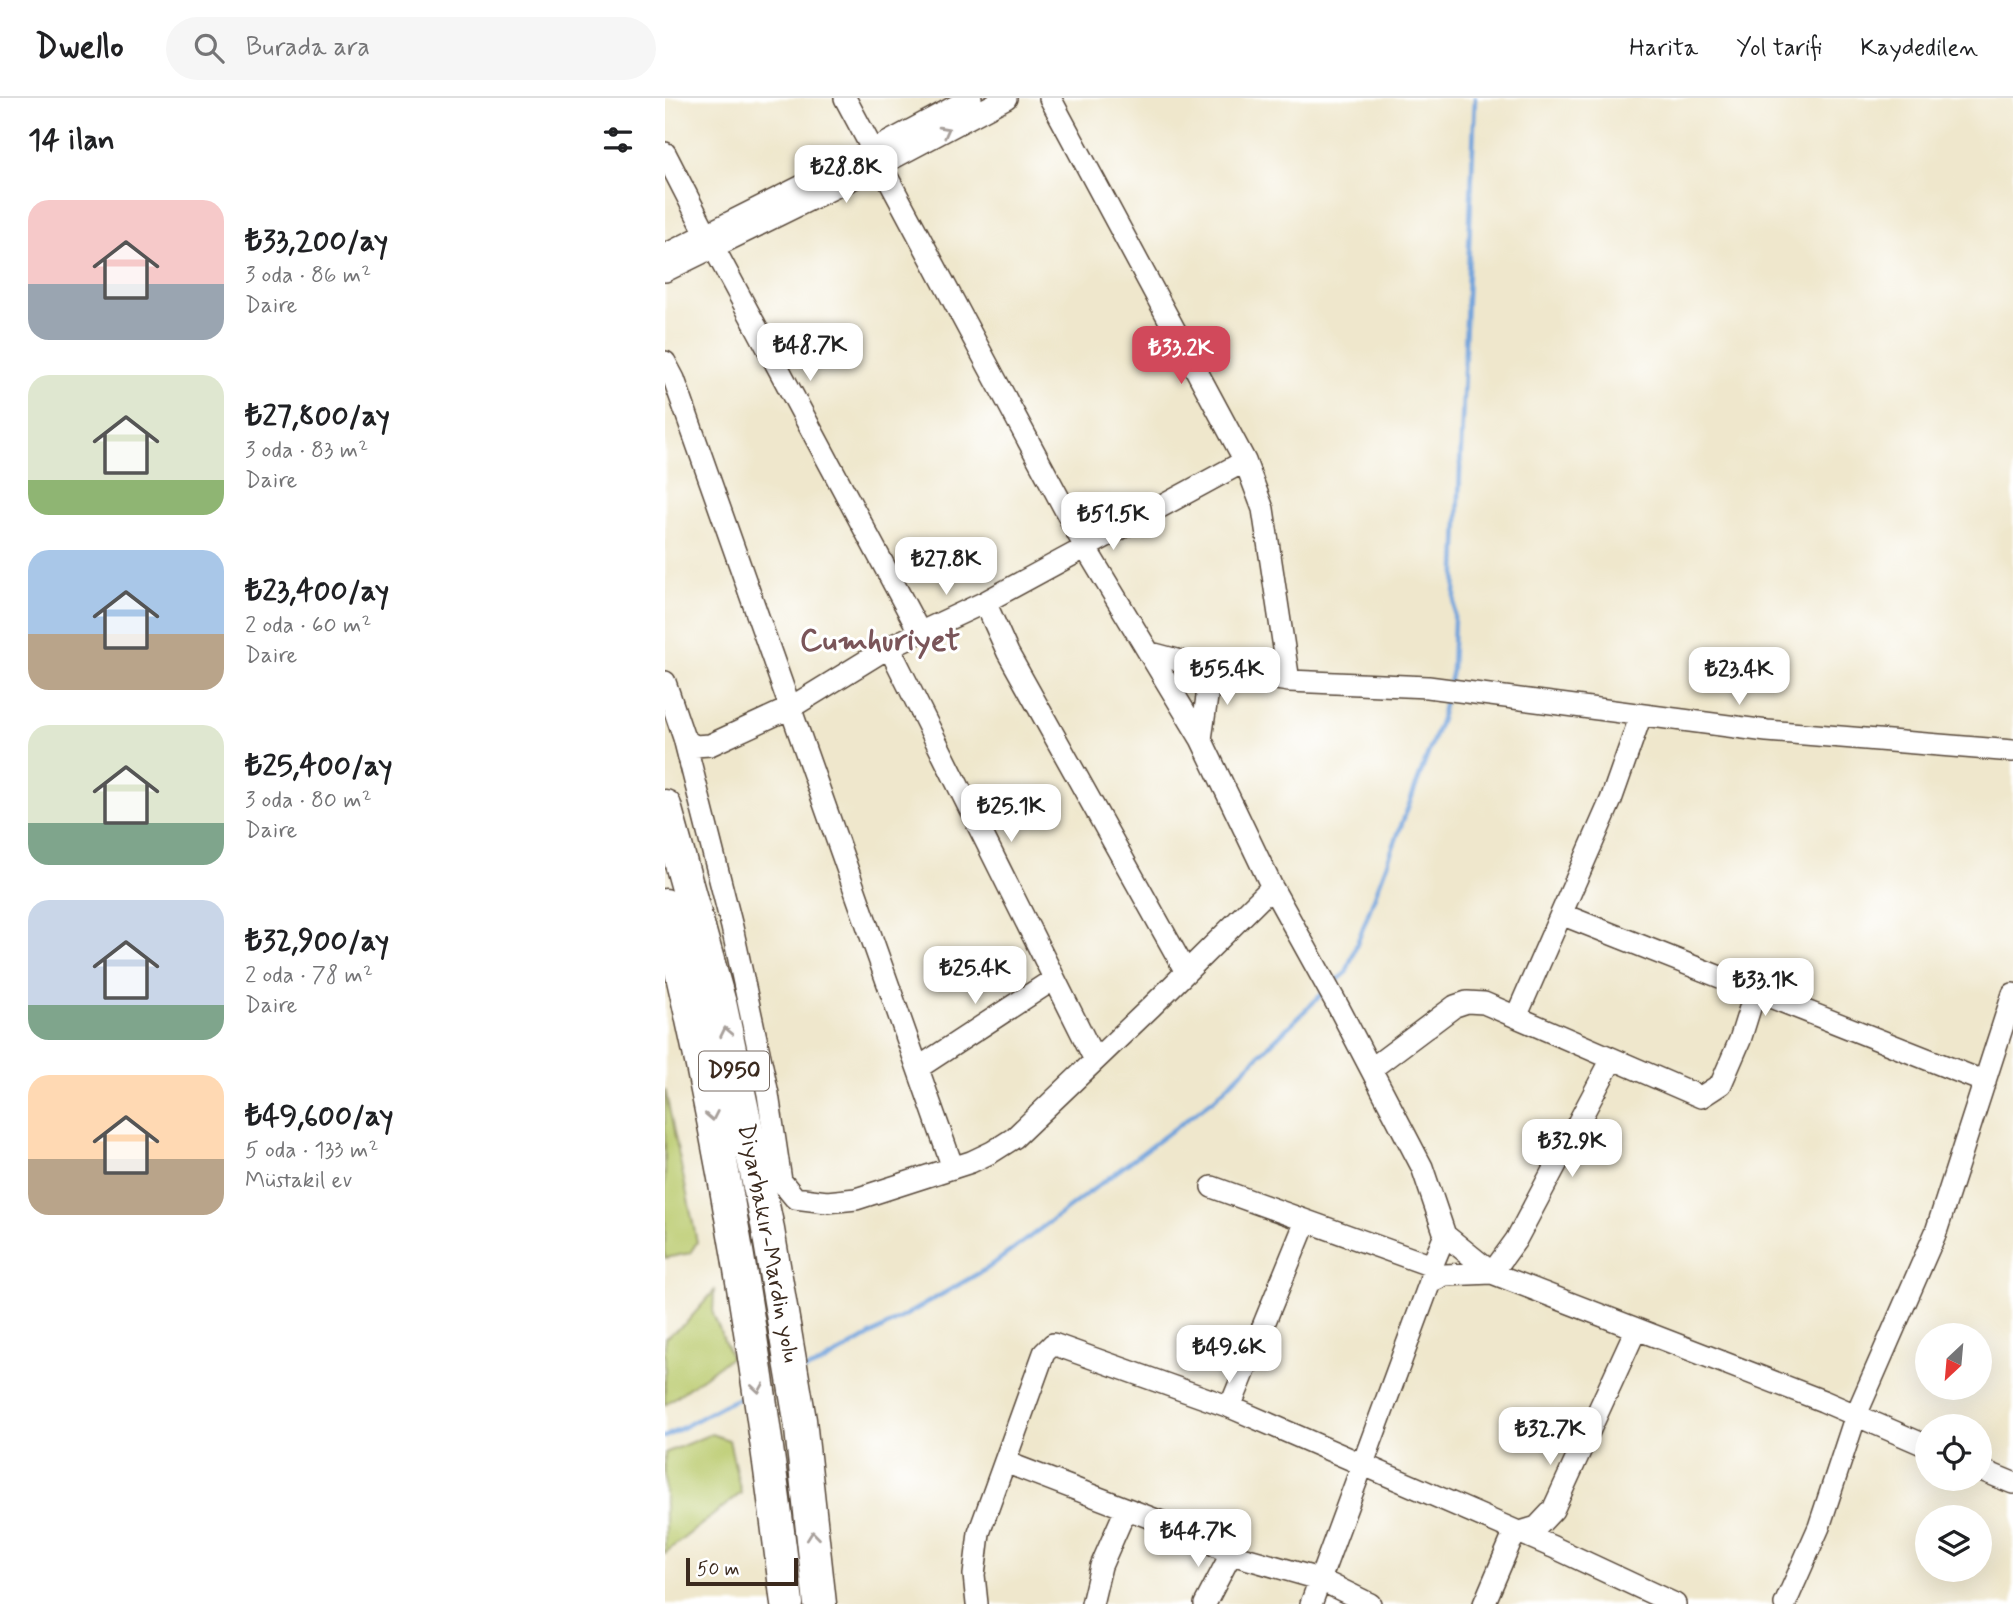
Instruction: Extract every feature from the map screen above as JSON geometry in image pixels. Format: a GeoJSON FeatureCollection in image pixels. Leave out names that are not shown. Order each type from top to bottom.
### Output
{"type":"FeatureCollection","features":[{"type":"Feature","properties":{"kind":"highway","name":"Diyarbakır-Mardin yolu"},"geometry":{"type":"LineString","coordinates":[[665,806],[721,1007],[767,1224],[800,1420],[820,1604]]}},
{"type":"Feature","properties":{"kind":"highway","name":"Diyarbakır-Mardin yolu"},"geometry":{"type":"LineString","coordinates":[[665,905],[687,991],[734,1229],[787,1604]]}},
{"type":"Feature","properties":{"kind":"street"},"geometry":{"type":"LineString","coordinates":[[845,98],[1085,547],[1201,739],[1272,887],[1422,1167],[1445,1235],[1492,1273],[1856,1415],[1915,1441]]}},
{"type":"Feature","properties":{"kind":"street"},"geometry":{"type":"LineString","coordinates":[[876,158],[971,98]]}},
{"type":"Feature","properties":{"kind":"street"},"geometry":{"type":"LineString","coordinates":[[665,271],[710,242],[876,158],[1006,98]]}},
{"type":"Feature","properties":{"kind":"street"},"geometry":{"type":"LineString","coordinates":[[1050,98],[1245,461],[1263,509],[1289,681]]}},
{"type":"Feature","properties":{"kind":"street"},"geometry":{"type":"LineString","coordinates":[[665,153],[919,631]]}},
{"type":"Feature","properties":{"kind":"street"},"geometry":{"type":"LineString","coordinates":[[665,255],[710,242]]}},
{"type":"Feature","properties":{"kind":"street"},"geometry":{"type":"LineString","coordinates":[[665,362],[678,392],[953,1168]]}},
{"type":"Feature","properties":{"kind":"street"},"geometry":{"type":"LineString","coordinates":[[684,738],[694,746],[710,745],[790,708],[889,647],[985,602],[1245,461]]}},
{"type":"Feature","properties":{"kind":"street"},"geometry":{"type":"LineString","coordinates":[[985,602],[1008,653],[1186,972]]}},
{"type":"Feature","properties":{"kind":"street"},"geometry":{"type":"LineString","coordinates":[[889,647],[1095,1060]]}},
{"type":"Feature","properties":{"kind":"street"},"geometry":{"type":"LineString","coordinates":[[1151,653],[1211,669],[1289,681],[1428,687],[1767,732],[2013,751]]}},
{"type":"Feature","properties":{"kind":"street"},"geometry":{"type":"LineString","coordinates":[[1201,739],[1211,669]]}},
{"type":"Feature","properties":{"kind":"street"},"geometry":{"type":"LineString","coordinates":[[665,682],[684,738],[732,927],[768,1094],[781,1181],[795,1198],[827,1202],[856,1199],[953,1168],[992,1152],[1014,1138],[1272,887]]}},
{"type":"Feature","properties":{"kind":"street"},"geometry":{"type":"LineString","coordinates":[[1516,1017],[1611,800],[1641,715]]}},
{"type":"Feature","properties":{"kind":"street"},"geometry":{"type":"LineString","coordinates":[[1561,914],[1985,1082]]}},
{"type":"Feature","properties":{"kind":"street"},"geometry":{"type":"LineString","coordinates":[[918,1068],[1054,979]]}},
{"type":"Feature","properties":{"kind":"street"},"geometry":{"type":"LineString","coordinates":[[1371,1069],[1455,1006],[1467,1002],[1483,1003],[1701,1097],[1721,1084],[1740,1040],[1755,992]]}},
{"type":"Feature","properties":{"kind":"street"},"geometry":{"type":"LineString","coordinates":[[1785,1604],[1819,1527],[1856,1415],[1936,1232],[2013,993]]}},
{"type":"Feature","properties":{"kind":"street"},"geometry":{"type":"LineString","coordinates":[[1492,1273],[1516,1240],[1612,1059]]}},
{"type":"Feature","properties":{"kind":"street"},"geometry":{"type":"LineString","coordinates":[[1212,1187],[1306,1221],[1431,1274],[1492,1273]]}},
{"type":"Feature","properties":{"kind":"street"},"geometry":{"type":"LineString","coordinates":[[1230,1407],[1306,1221]]}},
{"type":"Feature","properties":{"kind":"street"},"geometry":{"type":"LineString","coordinates":[[1311,1604],[1445,1235]]}},
{"type":"Feature","properties":{"kind":"street"},"geometry":{"type":"LineString","coordinates":[[1484,1604],[1510,1543],[1517,1533],[1537,1527],[1553,1510],[1636,1329]]}},
{"type":"Feature","properties":{"kind":"street"},"geometry":{"type":"LineString","coordinates":[[977,1604],[974,1575],[979,1533],[1044,1353],[1053,1344],[1230,1407],[1553,1547],[1675,1604]]}},
{"type":"Feature","properties":{"kind":"street"},"geometry":{"type":"LineString","coordinates":[[1005,1462],[1198,1536],[1231,1554],[1319,1579],[1370,1604]]}},
{"type":"Feature","properties":{"kind":"street"},"geometry":{"type":"LineString","coordinates":[[1992,1474],[2013,1483]]}},
{"type":"Feature","properties":{"kind":"street"},"geometry":{"type":"LineString","coordinates":[[1092,1604],[1101,1566],[1125,1509]]}},
{"type":"Feature","properties":{"kind":"street"},"geometry":{"type":"LineString","coordinates":[[1205,1604],[1231,1554]]}},
{"type":"Feature","properties":{"kind":"green space"},"geometry":{"type":"Polygon","coordinates":[[[665,1089],[697,1242],[690,1253],[665,1258],[665,1089]]]}},
{"type":"Feature","properties":{"kind":"green space"},"geometry":{"type":"Polygon","coordinates":[[[714,1291],[713,1314],[731,1357],[665,1405],[665,1338],[687,1322],[714,1291]]]}},
{"type":"Feature","properties":{"kind":"green space"},"geometry":{"type":"Polygon","coordinates":[[[711,1434],[729,1440],[741,1493],[665,1553],[665,1453],[711,1434]]]}},
{"type":"Feature","properties":{"kind":"waterway"},"geometry":{"type":"LineString","coordinates":[[1449,684],[1452,670],[1475,98]]}},
{"type":"Feature","properties":{"kind":"waterway"},"geometry":{"type":"LineString","coordinates":[[1334,983],[1346,973],[1441,719],[1446,696]]}},
{"type":"Feature","properties":{"kind":"waterway"},"geometry":{"type":"LineString","coordinates":[[803,1371],[820,1364],[988,1268],[1214,1099],[1322,994]]}},
{"type":"Feature","properties":{"kind":"waterway"},"geometry":{"type":"LineString","coordinates":[[665,1437],[746,1395]]}},
{"type":"Feature","properties":{"kind":"district","name":"Cumhuriyet"},"geometry":{"type":"Point","coordinates":[880,641]}}]}
